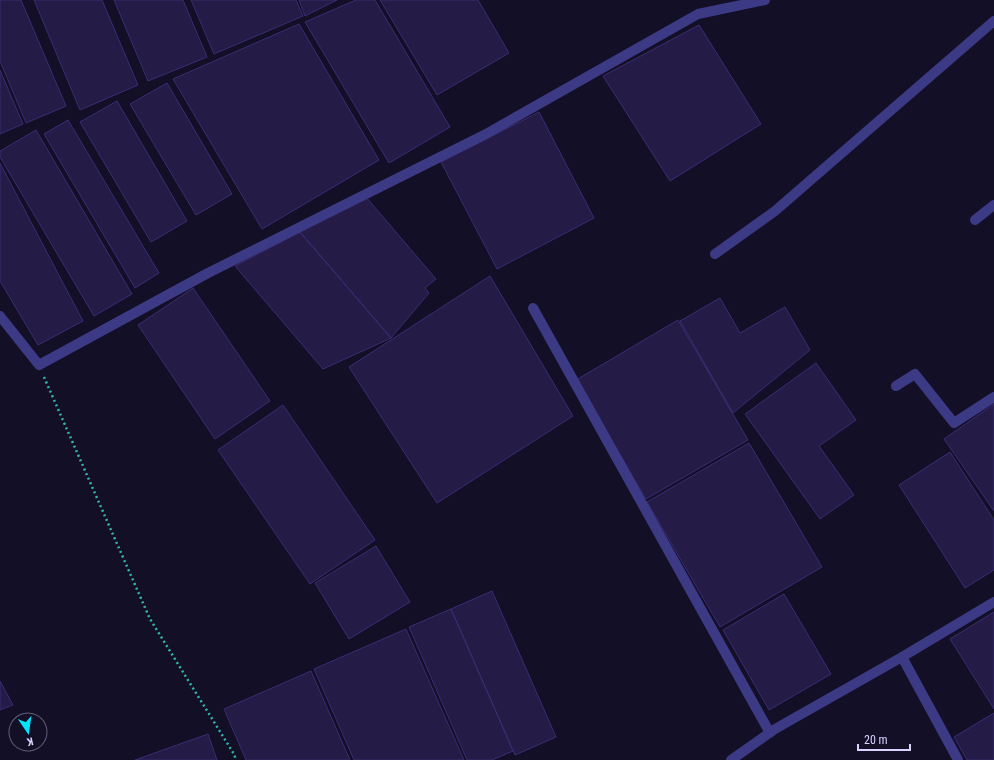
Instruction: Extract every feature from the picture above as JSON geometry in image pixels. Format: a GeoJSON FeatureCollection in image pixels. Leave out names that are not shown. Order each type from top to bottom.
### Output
{"type":"FeatureCollection","features":[{"type":"Feature","properties":{"kind":"street"},"geometry":{"type":"LineString","coordinates":[[0,316],[39,366],[208,273],[486,134],[698,14],[765,0]]}},
{"type":"Feature","properties":{"kind":"street"},"geometry":{"type":"LineString","coordinates":[[715,254],[775,212],[994,21]]}},
{"type":"Feature","properties":{"kind":"street"},"geometry":{"type":"LineString","coordinates":[[975,220],[994,205]]}},
{"type":"Feature","properties":{"kind":"street"},"geometry":{"type":"LineString","coordinates":[[533,308],[770,733]]}},
{"type":"Feature","properties":{"kind":"street"},"geometry":{"type":"LineString","coordinates":[[896,386],[915,374],[954,423],[994,397]]}},
{"type":"Feature","properties":{"kind":"street"},"geometry":{"type":"LineString","coordinates":[[731,760],[775,729],[902,658],[994,602]]}},
{"type":"Feature","properties":{"kind":"street"},"geometry":{"type":"LineString","coordinates":[[902,658],[958,760]]}},
{"type":"Feature","properties":{"kind":"path"},"geometry":{"type":"LineString","coordinates":[[39,366],[150,619],[234,754],[236,760]]}},
{"type":"Feature","properties":{"kind":"building"},"geometry":{"type":"Polygon","coordinates":[[[0,0],[21,0],[66,106],[26,123],[0,61],[0,0]]]}},
{"type":"Feature","properties":{"kind":"building"},"geometry":{"type":"Polygon","coordinates":[[[34,0],[102,0],[138,85],[80,110],[34,0]]]}},
{"type":"Feature","properties":{"kind":"building"},"geometry":{"type":"Polygon","coordinates":[[[114,0],[183,0],[207,57],[148,81],[114,0]]]}},
{"type":"Feature","properties":{"kind":"building"},"geometry":{"type":"Polygon","coordinates":[[[191,0],[296,0],[303,16],[214,54],[191,0]]]}},
{"type":"Feature","properties":{"kind":"building"},"geometry":{"type":"Polygon","coordinates":[[[299,0],[337,0],[305,16],[299,0]]]}},
{"type":"Feature","properties":{"kind":"building"},"geometry":{"type":"Polygon","coordinates":[[[356,0],[375,0],[450,127],[389,163],[305,22],[356,0]]]}},
{"type":"Feature","properties":{"kind":"building"},"geometry":{"type":"Polygon","coordinates":[[[380,0],[478,0],[509,53],[437,95],[380,0]]]}},
{"type":"Feature","properties":{"kind":"building"},"geometry":{"type":"Polygon","coordinates":[[[299,24],[379,160],[262,229],[173,79],[299,24]]]}},
{"type":"Feature","properties":{"kind":"building"},"geometry":{"type":"Polygon","coordinates":[[[699,25],[761,124],[670,181],[603,76],[699,25]]]}},
{"type":"Feature","properties":{"kind":"building"},"geometry":{"type":"Polygon","coordinates":[[[0,70],[23,124],[0,134],[0,70]]]}},
{"type":"Feature","properties":{"kind":"building"},"geometry":{"type":"Polygon","coordinates":[[[167,83],[232,194],[196,215],[130,104],[167,83]]]}},
{"type":"Feature","properties":{"kind":"building"},"geometry":{"type":"Polygon","coordinates":[[[117,101],[187,221],[151,242],[80,122],[117,101]]]}},
{"type":"Feature","properties":{"kind":"building"},"geometry":{"type":"Polygon","coordinates":[[[539,112],[594,218],[497,269],[441,162],[539,112]]]}},
{"type":"Feature","properties":{"kind":"building"},"geometry":{"type":"Polygon","coordinates":[[[68,120],[159,273],[135,288],[44,134],[68,120]]]}},
{"type":"Feature","properties":{"kind":"building"},"geometry":{"type":"Polygon","coordinates":[[[36,130],[132,294],[94,316],[0,157],[0,151],[36,130]]]}},
{"type":"Feature","properties":{"kind":"building"},"geometry":{"type":"Polygon","coordinates":[[[0,163],[83,321],[38,345],[0,281],[0,163]]]}},
{"type":"Feature","properties":{"kind":"building"},"geometry":{"type":"Polygon","coordinates":[[[366,197],[436,279],[425,288],[429,293],[391,338],[300,232],[366,197]]]}},
{"type":"Feature","properties":{"kind":"building"},"geometry":{"type":"Polygon","coordinates":[[[300,232],[391,338],[323,369],[235,266],[300,232]]]}},
{"type":"Feature","properties":{"kind":"building"},"geometry":{"type":"Polygon","coordinates":[[[490,276],[573,416],[437,503],[349,367],[490,276]]]}},
{"type":"Feature","properties":{"kind":"building"},"geometry":{"type":"Polygon","coordinates":[[[193,288],[270,401],[215,439],[138,325],[193,288]]]}},
{"type":"Feature","properties":{"kind":"building"},"geometry":{"type":"Polygon","coordinates":[[[720,298],[740,333],[785,307],[810,350],[733,413],[680,321],[720,298]]]}},
{"type":"Feature","properties":{"kind":"building"},"geometry":{"type":"Polygon","coordinates":[[[678,320],[748,440],[646,499],[576,380],[678,320]]]}},
{"type":"Feature","properties":{"kind":"building"},"geometry":{"type":"Polygon","coordinates":[[[816,363],[856,420],[819,446],[854,495],[820,519],[745,414],[816,363]]]}},
{"type":"Feature","properties":{"kind":"building"},"geometry":{"type":"Polygon","coordinates":[[[994,404],[994,511],[944,439],[994,404]]]}},
{"type":"Feature","properties":{"kind":"building"},"geometry":{"type":"Polygon","coordinates":[[[283,405],[375,540],[310,584],[218,450],[283,405]]]}},
{"type":"Feature","properties":{"kind":"building"},"geometry":{"type":"Polygon","coordinates":[[[749,443],[822,567],[720,627],[647,502],[749,443]]]}},
{"type":"Feature","properties":{"kind":"building"},"geometry":{"type":"Polygon","coordinates":[[[950,452],[994,520],[994,570],[965,588],[899,485],[950,452]]]}},
{"type":"Feature","properties":{"kind":"building"},"geometry":{"type":"Polygon","coordinates":[[[376,546],[410,602],[349,639],[315,583],[376,546]]]}},
{"type":"Feature","properties":{"kind":"building"},"geometry":{"type":"Polygon","coordinates":[[[492,591],[556,737],[515,755],[451,609],[492,591]]]}},
{"type":"Feature","properties":{"kind":"building"},"geometry":{"type":"Polygon","coordinates":[[[784,594],[831,674],[769,710],[723,630],[784,594]]]}},
{"type":"Feature","properties":{"kind":"building"},"geometry":{"type":"Polygon","coordinates":[[[451,609],[513,751],[492,760],[467,760],[409,627],[451,609]]]}},
{"type":"Feature","properties":{"kind":"building"},"geometry":{"type":"Polygon","coordinates":[[[994,612],[994,709],[950,639],[994,612]]]}},
{"type":"Feature","properties":{"kind":"building"},"geometry":{"type":"Polygon","coordinates":[[[406,629],[464,760],[354,760],[314,669],[406,629]]]}},
{"type":"Feature","properties":{"kind":"building"},"geometry":{"type":"Polygon","coordinates":[[[311,671],[350,760],[246,760],[224,709],[311,671]]]}},
{"type":"Feature","properties":{"kind":"building"},"geometry":{"type":"Polygon","coordinates":[[[0,681],[13,705],[0,710],[0,681]]]}},
{"type":"Feature","properties":{"kind":"building"},"geometry":{"type":"Polygon","coordinates":[[[994,713],[994,760],[967,760],[954,737],[994,713]]]}},
{"type":"Feature","properties":{"kind":"building"},"geometry":{"type":"Polygon","coordinates":[[[208,734],[217,760],[135,760],[208,734]]]}}]}
